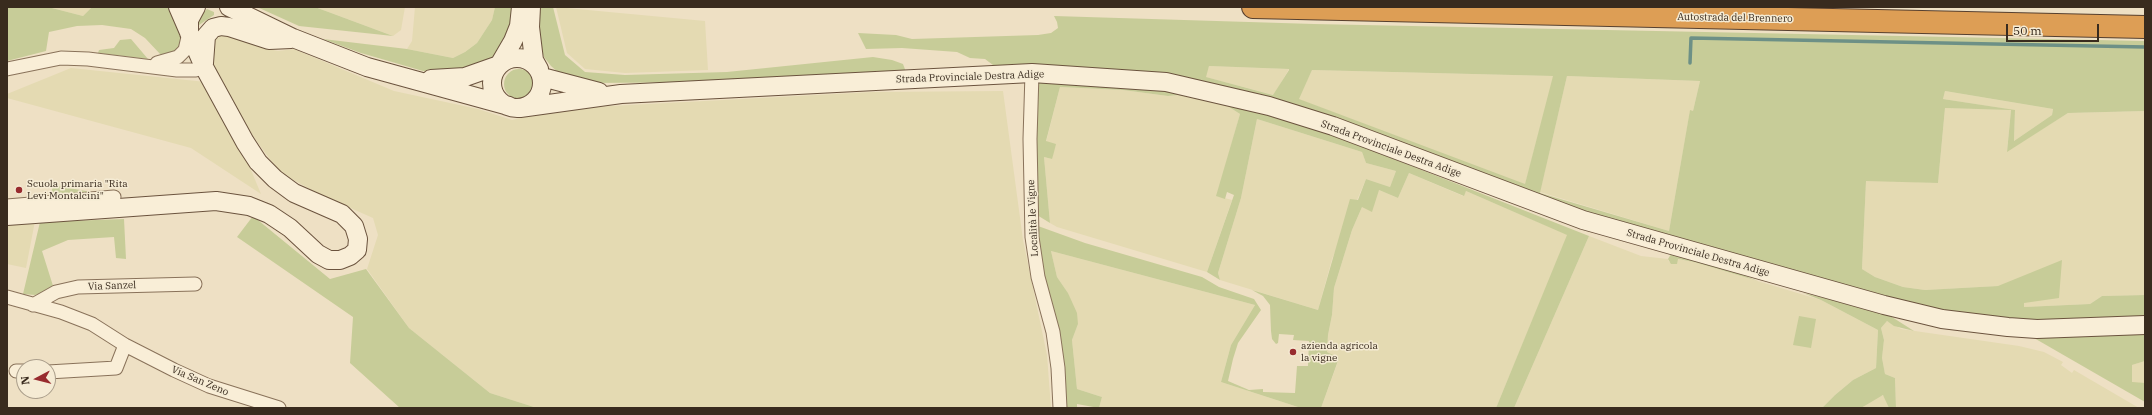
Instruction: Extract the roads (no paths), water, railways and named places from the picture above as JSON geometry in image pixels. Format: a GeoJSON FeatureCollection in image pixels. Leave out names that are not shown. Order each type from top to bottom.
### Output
{"type":"FeatureCollection","features":[{"type":"Feature","properties":{"kind":"highway","name":"Autostrada del Brennero"},"geometry":{"type":"LineString","coordinates":[[1253,7],[2145,27]]}},
{"type":"Feature","properties":{"kind":"highway"},"geometry":{"type":"LineString","coordinates":[[1924,7],[2145,12]]}},
{"type":"Feature","properties":{"kind":"main road"},"geometry":{"type":"LineString","coordinates":[[7,216],[216,201],[249,206],[269,214],[290,228],[318,254],[329,260],[340,260],[350,256],[357,250],[358,239],[354,226],[342,214],[294,193],[275,180],[258,162],[245,142],[204,67],[178,7]]}},
{"type":"Feature","properties":{"kind":"main road"},"geometry":{"type":"LineString","coordinates":[[189,33],[189,20],[196,7]]}},
{"type":"Feature","properties":{"kind":"main road","name":"Strada Provinciale Destra Adige"},"geometry":{"type":"LineString","coordinates":[[229,7],[293,38],[367,67],[515,107],[621,94],[1032,73],[1166,82],[1269,106],[1333,126],[1583,220],[1777,276],[1942,319],[2037,329],[2145,325]]}},
{"type":"Feature","properties":{"kind":"main road"},"geometry":{"type":"LineString","coordinates":[[526,8],[534,60],[540,73],[542,89],[536,100],[515,107],[497,98],[494,92],[493,78],[513,41],[526,8]]}},
{"type":"Feature","properties":{"kind":"main road"},"geometry":{"type":"LineString","coordinates":[[204,67],[204,41],[206,36],[213,28],[221,26],[229,27],[269,40],[293,38]]}},
{"type":"Feature","properties":{"kind":"main road"},"geometry":{"type":"LineString","coordinates":[[499,65],[505,61],[520,58],[527,60],[540,73]]}},
{"type":"Feature","properties":{"kind":"main road","name":"Strada Provinciale Destra Adige"},"geometry":{"type":"LineString","coordinates":[[407,77],[456,78],[474,75],[499,65]]}},
{"type":"Feature","properties":{"kind":"main road","name":"Strada Provinciale Destra Adige"},"geometry":{"type":"LineString","coordinates":[[540,73],[580,88],[621,94]]}},
{"type":"Feature","properties":{"kind":"street"},"geometry":{"type":"LineString","coordinates":[[137,65],[169,61],[178,57],[185,50],[189,33]]}},
{"type":"Feature","properties":{"kind":"street"},"geometry":{"type":"LineString","coordinates":[[7,69],[61,58],[177,70],[196,70],[204,67]]}},
{"type":"Feature","properties":{"kind":"street","name":"Località le Vigne"},"geometry":{"type":"LineString","coordinates":[[1032,73],[1030,139],[1032,237],[1038,277],[1053,332],[1058,368],[1060,408]]}},
{"type":"Feature","properties":{"kind":"street"},"geometry":{"type":"LineString","coordinates":[[7,206],[114,197]]}},
{"type":"Feature","properties":{"kind":"street","name":"Via Sanzel"},"geometry":{"type":"LineString","coordinates":[[33,305],[56,292],[78,287],[195,284]]}},
{"type":"Feature","properties":{"kind":"street","name":"Via San Zeno"},"geometry":{"type":"LineString","coordinates":[[7,297],[61,312],[92,324],[126,345],[209,386],[279,408]]}},
{"type":"Feature","properties":{"kind":"street"},"geometry":{"type":"LineString","coordinates":[[56,372],[116,368],[126,345]]}},
{"type":"Feature","properties":{"kind":"waterway"},"geometry":{"type":"LineString","coordinates":[[1690,63],[1691,38],[2145,47]]}},
{"type":"Feature","properties":{"kind":"place","name":"Scuola primaria \"Rita Levi Montalcini\""},"geometry":{"type":"Point","coordinates":[19,190]}},
{"type":"Feature","properties":{"kind":"place","name":"azienda agricola la vigne"},"geometry":{"type":"Point","coordinates":[1293,352]}}]}
